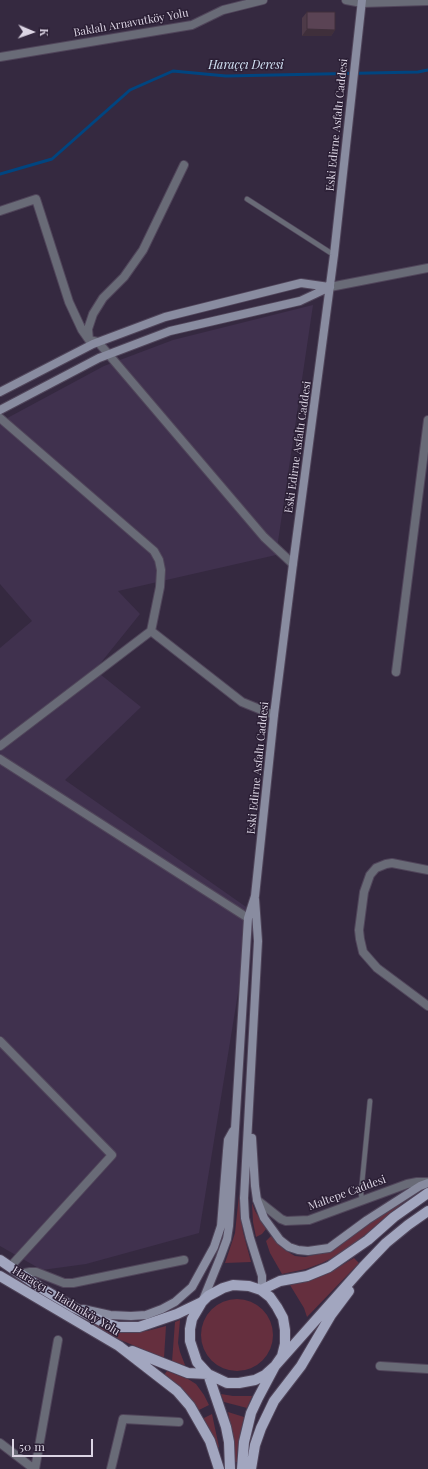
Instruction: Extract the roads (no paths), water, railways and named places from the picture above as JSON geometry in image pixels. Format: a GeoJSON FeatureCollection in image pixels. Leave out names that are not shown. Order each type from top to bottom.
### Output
{"type":"FeatureCollection","features":[{"type":"Feature","properties":{"kind":"main road","name":"Eski Edirne Asfaltı Caddesi"},"geometry":{"type":"LineString","coordinates":[[255,896],[274,715],[334,255],[362,1]]}},
{"type":"Feature","properties":{"kind":"main road"},"geometry":{"type":"LineString","coordinates":[[0,392],[98,342],[165,317],[301,283],[330,287]]}},
{"type":"Feature","properties":{"kind":"main road"},"geometry":{"type":"LineString","coordinates":[[0,410],[108,355],[170,331],[300,301],[330,287]]}},
{"type":"Feature","properties":{"kind":"main road"},"geometry":{"type":"LineString","coordinates":[[255,896],[248,918],[229,1226],[227,1239],[220,1258],[202,1302],[192,1319],[190,1341],[197,1362],[208,1374],[227,1383],[248,1383],[265,1375],[275,1366],[386,1243],[428,1211]]}},
{"type":"Feature","properties":{"kind":"main road"},"geometry":{"type":"LineString","coordinates":[[255,896],[258,941],[244,1198],[245,1218],[262,1276],[261,1290]]}},
{"type":"Feature","properties":{"kind":"main road"},"geometry":{"type":"LineString","coordinates":[[249,1117],[252,1127],[253,1168],[257,1200],[264,1218],[280,1240],[298,1250],[308,1251],[329,1248],[373,1216],[428,1182]]}},
{"type":"Feature","properties":{"kind":"main road"},"geometry":{"type":"LineString","coordinates":[[73,1307],[110,1315],[146,1315],[175,1302],[192,1287],[214,1247],[221,1226],[228,1140],[235,1126]]}},
{"type":"Feature","properties":{"kind":"main road"},"geometry":{"type":"LineString","coordinates":[[261,1290],[280,1281],[307,1276],[329,1267],[368,1240],[394,1217],[428,1193]]}},
{"type":"Feature","properties":{"kind":"main road","name":"Haraççı - Hadımköy Yolu"},"geometry":{"type":"LineString","coordinates":[[0,1260],[73,1307],[103,1322],[118,1327],[139,1327],[156,1322],[202,1302]]}},
{"type":"Feature","properties":{"kind":"main road","name":"Haraççı - Hadımköy Yolu"},"geometry":{"type":"LineString","coordinates":[[0,1276],[119,1346]]}},
{"type":"Feature","properties":{"kind":"main road"},"geometry":{"type":"LineString","coordinates":[[251,1469],[255,1445],[261,1428],[274,1401],[300,1366],[332,1315],[346,1296],[355,1276]]}},
{"type":"Feature","properties":{"kind":"main road"},"geometry":{"type":"LineString","coordinates":[[202,1302],[214,1292],[223,1288],[233,1286],[249,1286],[261,1290],[270,1297],[278,1307],[283,1318],[285,1344],[282,1356],[275,1366],[251,1413],[244,1442],[242,1469]]}},
{"type":"Feature","properties":{"kind":"main road"},"geometry":{"type":"LineString","coordinates":[[119,1346],[188,1373],[208,1374]]}},
{"type":"Feature","properties":{"kind":"main road"},"geometry":{"type":"LineString","coordinates":[[119,1346],[177,1391],[190,1406],[210,1441],[219,1469]]}},
{"type":"Feature","properties":{"kind":"main road"},"geometry":{"type":"LineString","coordinates":[[208,1374],[226,1427],[229,1442],[230,1469]]}},
{"type":"Feature","properties":{"kind":"street","name":"Baklalı Arnavutköy Yolu"},"geometry":{"type":"LineString","coordinates":[[0,57],[192,25],[223,10],[263,0]]}},
{"type":"Feature","properties":{"kind":"street"},"geometry":{"type":"LineString","coordinates":[[346,0],[428,1]]}},
{"type":"Feature","properties":{"kind":"street"},"geometry":{"type":"LineString","coordinates":[[89,340],[88,329],[92,314],[104,298],[124,277],[143,250],[184,165]]}},
{"type":"Feature","properties":{"kind":"street"},"geometry":{"type":"LineString","coordinates":[[0,211],[36,199],[69,302],[82,330],[89,340],[98,342],[264,537],[293,564]]}},
{"type":"Feature","properties":{"kind":"street"},"geometry":{"type":"LineString","coordinates":[[330,287],[428,268]]}},
{"type":"Feature","properties":{"kind":"street"},"geometry":{"type":"LineString","coordinates":[[0,418],[154,551],[159,560],[161,570],[160,587],[151,631],[0,746]]}},
{"type":"Feature","properties":{"kind":"street"},"geometry":{"type":"LineString","coordinates":[[396,672],[428,423]]}},
{"type":"Feature","properties":{"kind":"street"},"geometry":{"type":"LineString","coordinates":[[151,631],[242,702],[274,715]]}},
{"type":"Feature","properties":{"kind":"street"},"geometry":{"type":"LineString","coordinates":[[0,758],[248,918]]}},
{"type":"Feature","properties":{"kind":"street"},"geometry":{"type":"LineString","coordinates":[[428,870],[392,863],[376,868],[370,875],[364,892],[359,930],[363,952],[377,968],[428,1006]]}},
{"type":"Feature","properties":{"kind":"street"},"geometry":{"type":"LineString","coordinates":[[0,1041],[112,1155],[10,1267]]}},
{"type":"Feature","properties":{"kind":"street","name":"Maltepe Caddesi"},"geometry":{"type":"LineString","coordinates":[[257,1200],[281,1219],[297,1221],[309,1220],[406,1184],[428,1182]]}},
{"type":"Feature","properties":{"kind":"street"},"geometry":{"type":"LineString","coordinates":[[20,1274],[36,1272],[64,1283],[73,1283],[184,1260]]}},
{"type":"Feature","properties":{"kind":"street"},"geometry":{"type":"LineString","coordinates":[[0,1443],[34,1469],[58,1340]]}},
{"type":"Feature","properties":{"kind":"street"},"geometry":{"type":"LineString","coordinates":[[380,1366],[428,1369]]}},
{"type":"Feature","properties":{"kind":"street"},"geometry":{"type":"LineString","coordinates":[[111,1469],[123,1419],[179,1422]]}},
{"type":"Feature","properties":{"kind":"lane"},"geometry":{"type":"LineString","coordinates":[[247,199],[334,255]]}},
{"type":"Feature","properties":{"kind":"lane"},"geometry":{"type":"LineString","coordinates":[[362,1201],[361,1193],[370,1101]]}},
{"type":"Feature","properties":{"kind":"waterway","name":"Haraççı Deresi"},"geometry":{"type":"LineString","coordinates":[[0,174],[52,159],[130,90],[173,71],[226,76],[418,72],[428,70]]}}]}
